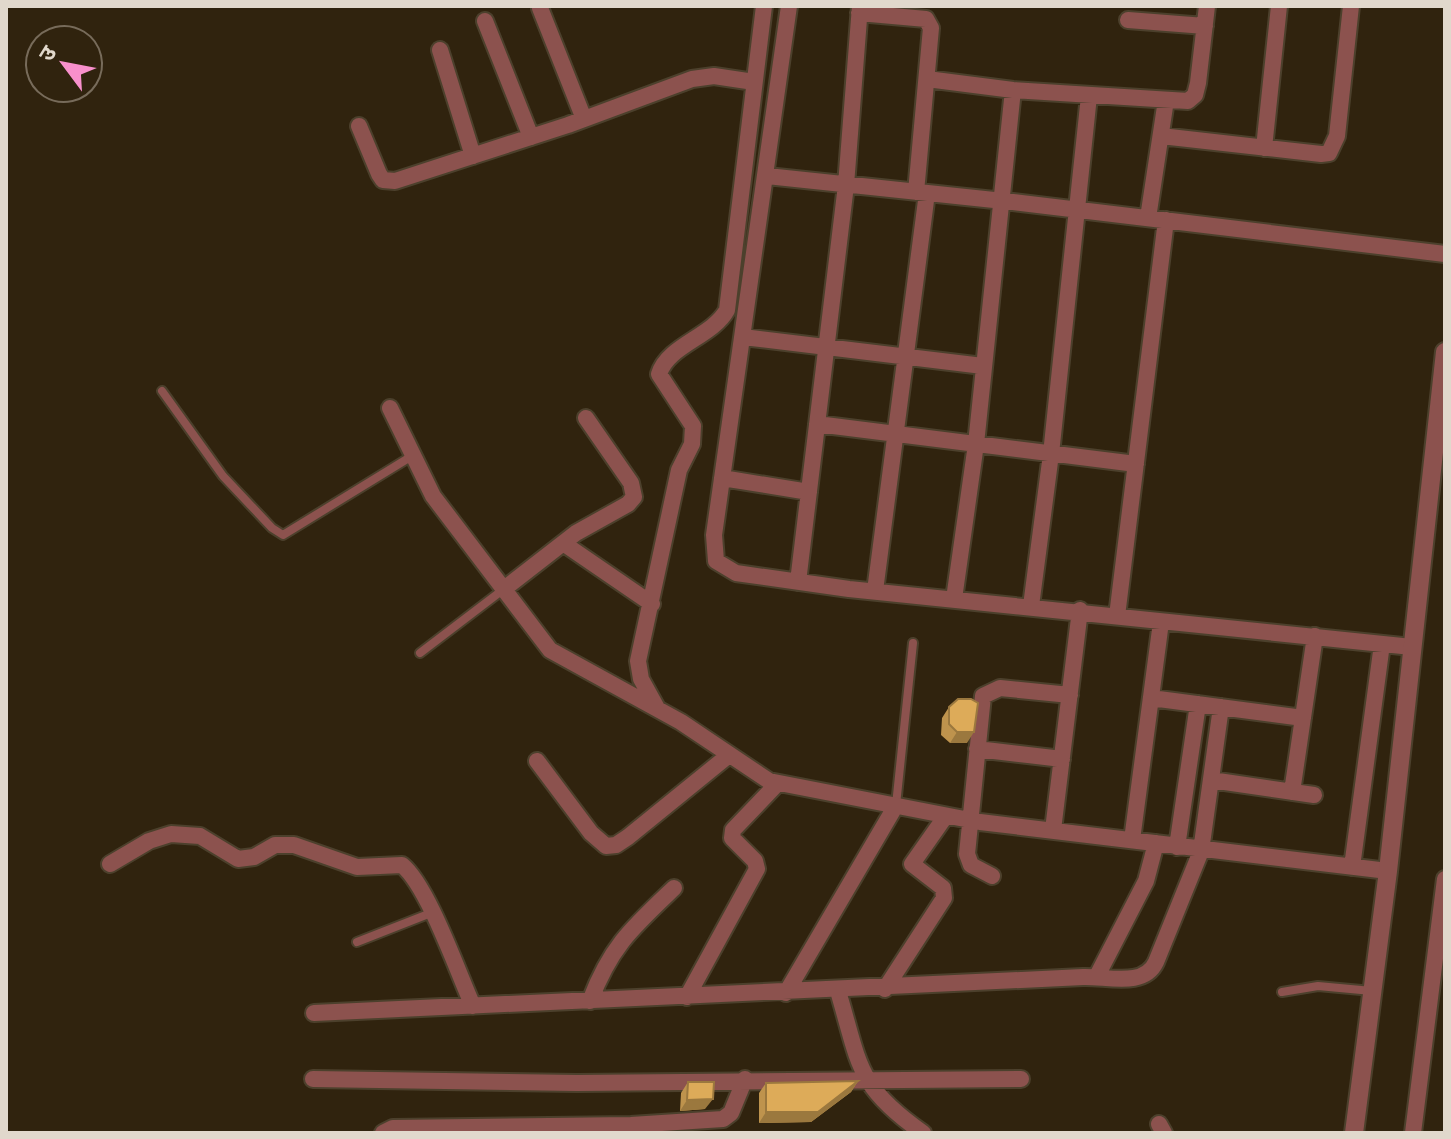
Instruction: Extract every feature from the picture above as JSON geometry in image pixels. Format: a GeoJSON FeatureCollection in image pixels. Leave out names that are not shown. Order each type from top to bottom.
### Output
{"type":"FeatureCollection","features":[{"type":"Feature","properties":{"kind":"street"},"geometry":{"type":"LineString","coordinates":[[658,710],[638,671],[679,470],[694,435],[693,426],[659,374],[667,361],[715,327],[727,310],[764,6]]}},
{"type":"Feature","properties":{"kind":"street"},"geometry":{"type":"LineString","coordinates":[[789,6],[722,478],[713,552],[716,561],[736,573],[798,582],[1412,647]]}},
{"type":"Feature","properties":{"kind":"street"},"geometry":{"type":"LineString","coordinates":[[927,79],[1013,90],[1180,103],[1195,95],[1207,6]]}},
{"type":"Feature","properties":{"kind":"street"},"geometry":{"type":"LineString","coordinates":[[1264,148],[1279,6]]}},
{"type":"Feature","properties":{"kind":"street"},"geometry":{"type":"LineString","coordinates":[[1333,164],[1351,6]]}},
{"type":"Feature","properties":{"kind":"street"},"geometry":{"type":"LineString","coordinates":[[540,8],[584,119]]}},
{"type":"Feature","properties":{"kind":"street"},"geometry":{"type":"LineString","coordinates":[[798,582],[846,185],[860,9],[926,19],[931,28],[922,193],[907,359],[875,591]]}},
{"type":"Feature","properties":{"kind":"street"},"geometry":{"type":"LineString","coordinates":[[1128,20],[1205,26]]}},
{"type":"Feature","properties":{"kind":"street"},"geometry":{"type":"LineString","coordinates":[[485,21],[531,137]]}},
{"type":"Feature","properties":{"kind":"street"},"geometry":{"type":"LineString","coordinates":[[440,50],[473,156]]}},
{"type":"Feature","properties":{"kind":"street"},"geometry":{"type":"LineString","coordinates":[[359,126],[379,174],[388,182],[531,137],[692,79],[714,76],[754,82]]}},
{"type":"Feature","properties":{"kind":"street"},"geometry":{"type":"LineString","coordinates":[[954,599],[976,444],[999,200],[1013,90]]}},
{"type":"Feature","properties":{"kind":"street"},"geometry":{"type":"LineString","coordinates":[[1031,606],[1051,454],[1089,96]]}},
{"type":"Feature","properties":{"kind":"street"},"geometry":{"type":"LineString","coordinates":[[1148,218],[1166,100]]}},
{"type":"Feature","properties":{"kind":"street"},"geometry":{"type":"LineString","coordinates":[[1161,136],[1321,154],[1329,153],[1333,146]]}},
{"type":"Feature","properties":{"kind":"street"},"geometry":{"type":"LineString","coordinates":[[767,176],[999,200],[1445,254]]}},
{"type":"Feature","properties":{"kind":"street"},"geometry":{"type":"LineString","coordinates":[[1117,616],[1166,220]]}},
{"type":"Feature","properties":{"kind":"street"},"geometry":{"type":"LineString","coordinates":[[743,337],[983,366]]}},
{"type":"Feature","properties":{"kind":"street"},"geometry":{"type":"LineString","coordinates":[[1354,1133],[1388,871],[1440,423],[1445,352]]}},
{"type":"Feature","properties":{"kind":"street"},"geometry":{"type":"LineString","coordinates":[[390,408],[433,496],[550,650],[658,710],[777,784],[971,821],[1201,851],[1388,871]]}},
{"type":"Feature","properties":{"kind":"street"},"geometry":{"type":"LineString","coordinates":[[504,589],[563,543],[628,504],[634,497],[631,483],[586,418]]}},
{"type":"Feature","properties":{"kind":"street"},"geometry":{"type":"LineString","coordinates":[[817,424],[1136,464]]}},
{"type":"Feature","properties":{"kind":"street"},"geometry":{"type":"LineString","coordinates":[[722,478],[809,492]]}},
{"type":"Feature","properties":{"kind":"street"},"geometry":{"type":"LineString","coordinates":[[563,543],[652,604]]}},
{"type":"Feature","properties":{"kind":"street"},"geometry":{"type":"LineString","coordinates":[[1053,830],[1080,610]]}},
{"type":"Feature","properties":{"kind":"street"},"geometry":{"type":"LineString","coordinates":[[1132,840],[1161,622]]}},
{"type":"Feature","properties":{"kind":"street"},"geometry":{"type":"LineString","coordinates":[[1292,792],[1315,636]]}},
{"type":"Feature","properties":{"kind":"street"},"geometry":{"type":"LineString","coordinates":[[1352,867],[1382,644]]}},
{"type":"Feature","properties":{"kind":"street"},"geometry":{"type":"LineString","coordinates":[[992,876],[968,860],[981,701],[988,691],[1000,688],[1070,695]]}},
{"type":"Feature","properties":{"kind":"street"},"geometry":{"type":"LineString","coordinates":[[1151,698],[1303,718]]}},
{"type":"Feature","properties":{"kind":"street"},"geometry":{"type":"LineString","coordinates":[[1177,847],[1198,704]]}},
{"type":"Feature","properties":{"kind":"street"},"geometry":{"type":"LineString","coordinates":[[314,1013],[885,989],[1097,976],[1142,977],[1152,971],[1201,851],[1221,707]]}},
{"type":"Feature","properties":{"kind":"street"},"geometry":{"type":"LineString","coordinates":[[977,749],[1062,759]]}},
{"type":"Feature","properties":{"kind":"street"},"geometry":{"type":"LineString","coordinates":[[537,761],[591,833],[606,846],[616,845],[628,837],[729,755]]}},
{"type":"Feature","properties":{"kind":"street"},"geometry":{"type":"LineString","coordinates":[[1211,780],[1314,795]]}},
{"type":"Feature","properties":{"kind":"street"},"geometry":{"type":"LineString","coordinates":[[687,997],[757,869],[755,861],[731,834],[777,784]]}},
{"type":"Feature","properties":{"kind":"street"},"geometry":{"type":"LineString","coordinates":[[786,993],[895,807]]}},
{"type":"Feature","properties":{"kind":"street"},"geometry":{"type":"LineString","coordinates":[[885,989],[944,898],[943,888],[912,864],[945,817]]}},
{"type":"Feature","properties":{"kind":"street"},"geometry":{"type":"LineString","coordinates":[[110,864],[149,841],[171,834],[200,836],[238,859],[254,857],[275,845],[294,845],[357,867],[402,865],[410,873],[431,913],[473,1006]]}},
{"type":"Feature","properties":{"kind":"street"},"geometry":{"type":"LineString","coordinates":[[1097,976],[1146,881],[1156,843]]}},
{"type":"Feature","properties":{"kind":"street"},"geometry":{"type":"LineString","coordinates":[[1413,1133],[1445,879]]}},
{"type":"Feature","properties":{"kind":"street"},"geometry":{"type":"LineString","coordinates":[[590,1001],[616,945],[674,888]]}},
{"type":"Feature","properties":{"kind":"street"},"geometry":{"type":"LineString","coordinates":[[838,991],[863,1078],[877,1096],[923,1133]]}},
{"type":"Feature","properties":{"kind":"street"},"geometry":{"type":"LineString","coordinates":[[313,1079],[562,1083],[745,1079],[1021,1079]]}},
{"type":"Feature","properties":{"kind":"street"},"geometry":{"type":"LineString","coordinates":[[383,1133],[393,1128],[424,1131],[723,1119],[731,1113],[745,1079]]}},
{"type":"Feature","properties":{"kind":"lane"},"geometry":{"type":"LineString","coordinates":[[162,391],[223,476],[272,528],[283,535],[412,456]]}},
{"type":"Feature","properties":{"kind":"lane"},"geometry":{"type":"LineString","coordinates":[[420,653],[504,589]]}},
{"type":"Feature","properties":{"kind":"lane"},"geometry":{"type":"LineString","coordinates":[[895,807],[913,643]]}},
{"type":"Feature","properties":{"kind":"lane"},"geometry":{"type":"LineString","coordinates":[[357,942],[431,913]]}},
{"type":"Feature","properties":{"kind":"lane"},"geometry":{"type":"LineString","coordinates":[[1282,992],[1318,986],[1372,991]]}},
{"type":"Feature","properties":{"kind":"building"},"geometry":{"type":"Polygon","coordinates":[[[958,699],[971,699],[978,703],[974,732],[957,732],[949,724],[949,707],[958,699]]]}},
{"type":"Feature","properties":{"kind":"building"},"geometry":{"type":"Polygon","coordinates":[[[858,1081],[818,1112],[766,1112],[766,1083],[858,1081]]]}},
{"type":"Feature","properties":{"kind":"building"},"geometry":{"type":"Polygon","coordinates":[[[688,1082],[714,1082],[713,1099],[687,1100],[688,1082]]]}}]}
